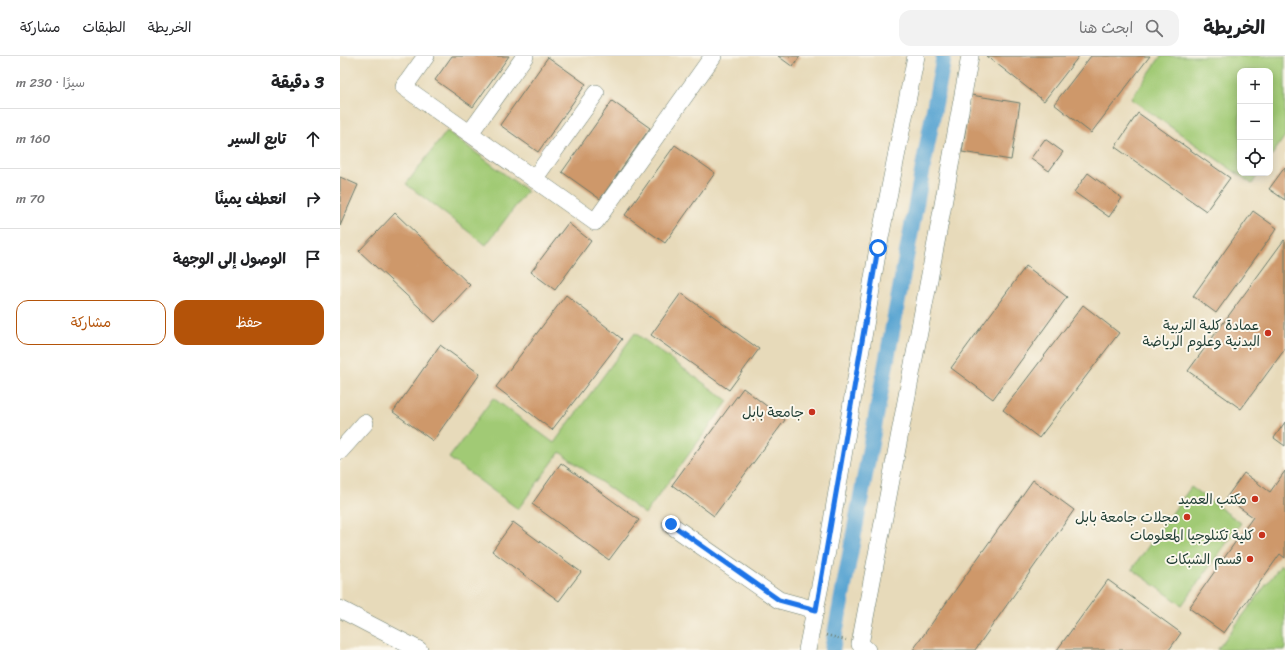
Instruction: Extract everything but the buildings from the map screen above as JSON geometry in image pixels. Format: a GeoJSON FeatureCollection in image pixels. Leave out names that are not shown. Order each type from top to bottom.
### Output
{"type":"FeatureCollection","features":[{"type":"Feature","properties":{"kind":"street"},"geometry":{"type":"LineString","coordinates":[[426,56],[404,86],[595,222],[713,56]]}},
{"type":"Feature","properties":{"kind":"street"},"geometry":{"type":"LineString","coordinates":[[470,133],[525,56]]}},
{"type":"Feature","properties":{"kind":"street"},"geometry":{"type":"LineString","coordinates":[[807,650],[816,610],[878,248],[916,56]]}},
{"type":"Feature","properties":{"kind":"street"},"geometry":{"type":"LineString","coordinates":[[867,650],[860,644],[970,56]]}},
{"type":"Feature","properties":{"kind":"street"},"geometry":{"type":"LineString","coordinates":[[534,179],[596,93]]}},
{"type":"Feature","properties":{"kind":"street"},"geometry":{"type":"LineString","coordinates":[[340,450],[365,423]]}},
{"type":"Feature","properties":{"kind":"street"},"geometry":{"type":"LineString","coordinates":[[671,524],[779,600],[816,610]]}},
{"type":"Feature","properties":{"kind":"street"},"geometry":{"type":"LineString","coordinates":[[340,609],[419,650]]}},
{"type":"Feature","properties":{"kind":"path"},"geometry":{"type":"LineString","coordinates":[[823,634],[850,640]]}},
{"type":"Feature","properties":{"kind":"shaded area","name":"جامعة بابل"},"geometry":{"type":"Polygon","coordinates":[[[340,56],[1285,56],[1285,650],[340,650],[340,56]]]}},
{"type":"Feature","properties":{"kind":"green space"},"geometry":{"type":"Polygon","coordinates":[[[1161,56],[1285,56],[1285,136],[1273,154],[1273,68],[1237,68],[1237,173],[1131,99],[1161,56]]]}},
{"type":"Feature","properties":{"kind":"green space"},"geometry":{"type":"Polygon","coordinates":[[[447,131],[527,191],[486,245],[406,184],[447,131]]]}},
{"type":"Feature","properties":{"kind":"green space"},"geometry":{"type":"Polygon","coordinates":[[[1241,176],[1257,176],[1252,184],[1241,176]]]}},
{"type":"Feature","properties":{"kind":"green space"},"geometry":{"type":"Polygon","coordinates":[[[635,333],[728,401],[645,514],[560,452],[518,509],[449,458],[493,398],[554,443],[635,333]]]}},
{"type":"Feature","properties":{"kind":"green space"},"geometry":{"type":"Polygon","coordinates":[[[1191,487],[1241,523],[1182,605],[1132,569],[1191,487]]]}},
{"type":"Feature","properties":{"kind":"green space"},"geometry":{"type":"Polygon","coordinates":[[[1281,565],[1285,568],[1285,650],[1217,650],[1281,565]]]}},
{"type":"Feature","properties":{"kind":"waterway"},"geometry":{"type":"LineString","coordinates":[[832,650],[944,56]]}},
{"type":"Feature","properties":{"kind":"place","name":"عمادة كلية التربية البدنية وعلوم الرياضة"},"geometry":{"type":"Point","coordinates":[1268,333]}},
{"type":"Feature","properties":{"kind":"place","name":"جامعة بابل"},"geometry":{"type":"Point","coordinates":[812,412]}},
{"type":"Feature","properties":{"kind":"place","name":"مكتب العميد"},"geometry":{"type":"Point","coordinates":[1255,499]}},
{"type":"Feature","properties":{"kind":"place","name":"مجلات جامعة بابل"},"geometry":{"type":"Point","coordinates":[1187,517]}},
{"type":"Feature","properties":{"kind":"place","name":"كلية تكنلوجيا المعلومات"},"geometry":{"type":"Point","coordinates":[1262,535]}},
{"type":"Feature","properties":{"kind":"place","name":"قسم الشبكات"},"geometry":{"type":"Point","coordinates":[1250,559]}},
{"type":"Feature","properties":{"kind":"route"},"geometry":{"type":"LineString","coordinates":[[671,524],[779,600],[816,610],[878,248]]}}]}
